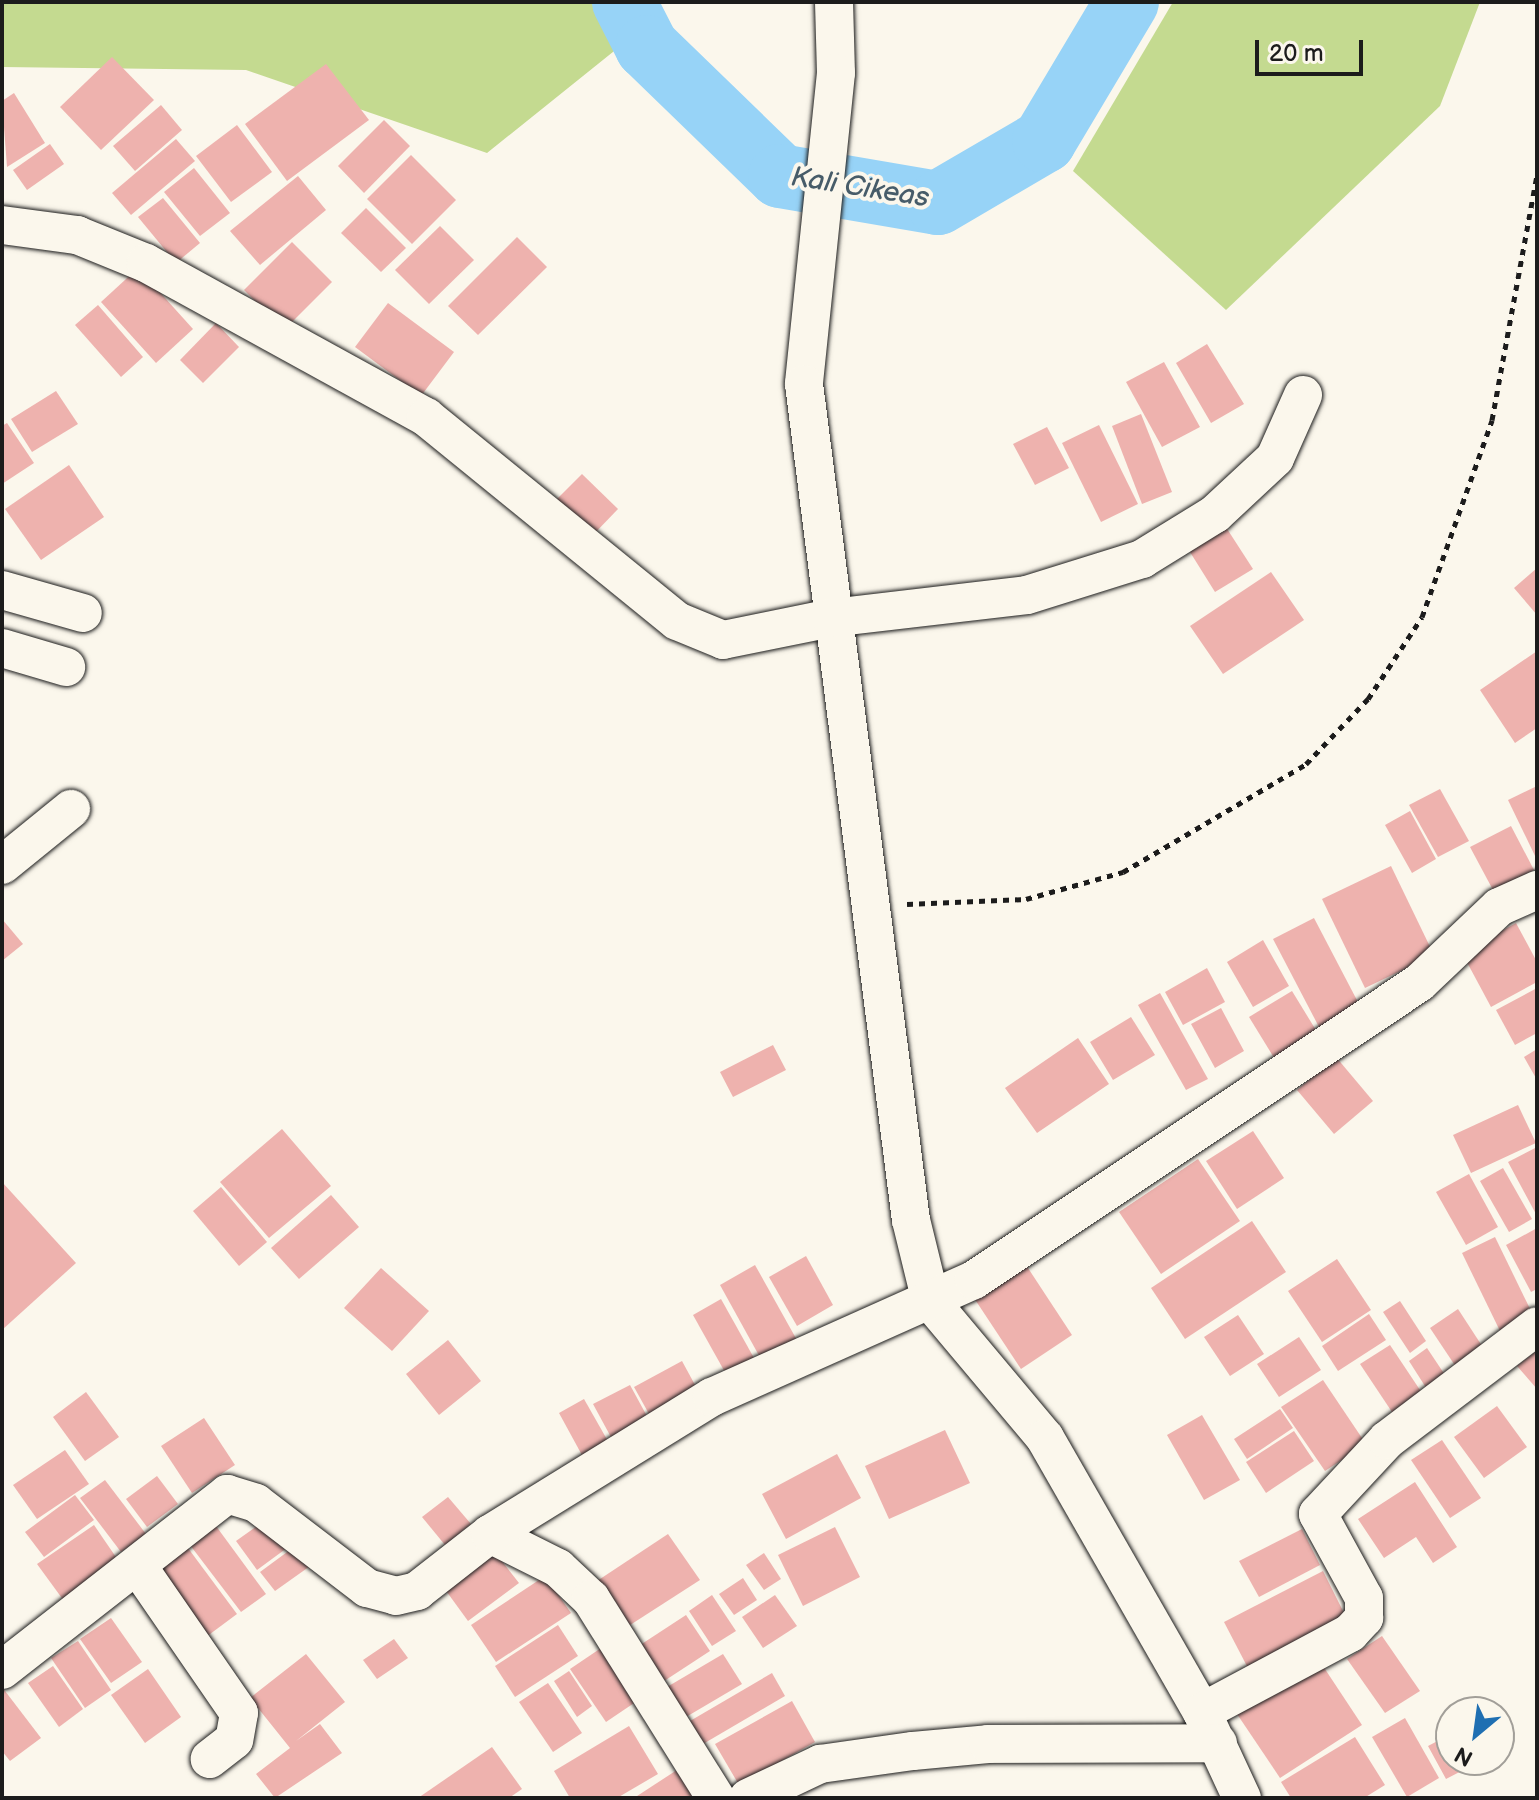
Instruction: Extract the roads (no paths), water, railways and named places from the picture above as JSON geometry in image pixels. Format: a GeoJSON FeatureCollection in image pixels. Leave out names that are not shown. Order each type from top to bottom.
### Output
{"type":"FeatureCollection","features":[{"type":"Feature","properties":{"kind":"street"},"geometry":{"type":"LineString","coordinates":[[834,2],[836,73],[804,384],[831,618],[911,1220],[931,1302],[1045,1438],[1210,1727],[1243,1793]]}},
{"type":"Feature","properties":{"kind":"street"},"geometry":{"type":"LineString","coordinates":[[2,225],[77,235],[146,263],[426,417],[699,634],[723,640],[779,633],[831,618],[1027,595],[1142,559],[1215,514],[1275,458],[1303,395]]}},
{"type":"Feature","properties":{"kind":"street"},"geometry":{"type":"LineString","coordinates":[[2,590],[83,613]]}},
{"type":"Feature","properties":{"kind":"street"},"geometry":{"type":"LineString","coordinates":[[2,648],[66,667]]}},
{"type":"Feature","properties":{"kind":"street"},"geometry":{"type":"LineString","coordinates":[[2,865],[71,809]]}},
{"type":"Feature","properties":{"kind":"street"},"geometry":{"type":"LineString","coordinates":[[2,1670],[139,1568],[227,1494],[256,1503],[367,1588],[396,1596],[417,1591],[490,1534],[712,1397],[931,1302],[974,1280],[1419,983],[1499,907],[1537,890]]}},
{"type":"Feature","properties":{"kind":"street"},"geometry":{"type":"LineString","coordinates":[[748,1798],[820,1764],[988,1744],[1210,1727],[1350,1633],[1364,1618],[1364,1598],[1318,1514],[1387,1440],[1537,1326]]}},
{"type":"Feature","properties":{"kind":"street"},"geometry":{"type":"LineString","coordinates":[[490,1534],[558,1568],[591,1599],[716,1798]]}},
{"type":"Feature","properties":{"kind":"street"},"geometry":{"type":"LineString","coordinates":[[139,1568],[239,1713],[241,1728],[234,1740],[210,1759]]}},
{"type":"Feature","properties":{"kind":"waterway","name":"Kali Cikeas"},"geometry":{"type":"LineString","coordinates":[[624,2],[647,47],[780,176],[938,203],[1044,141],[1127,2]]}}]}
